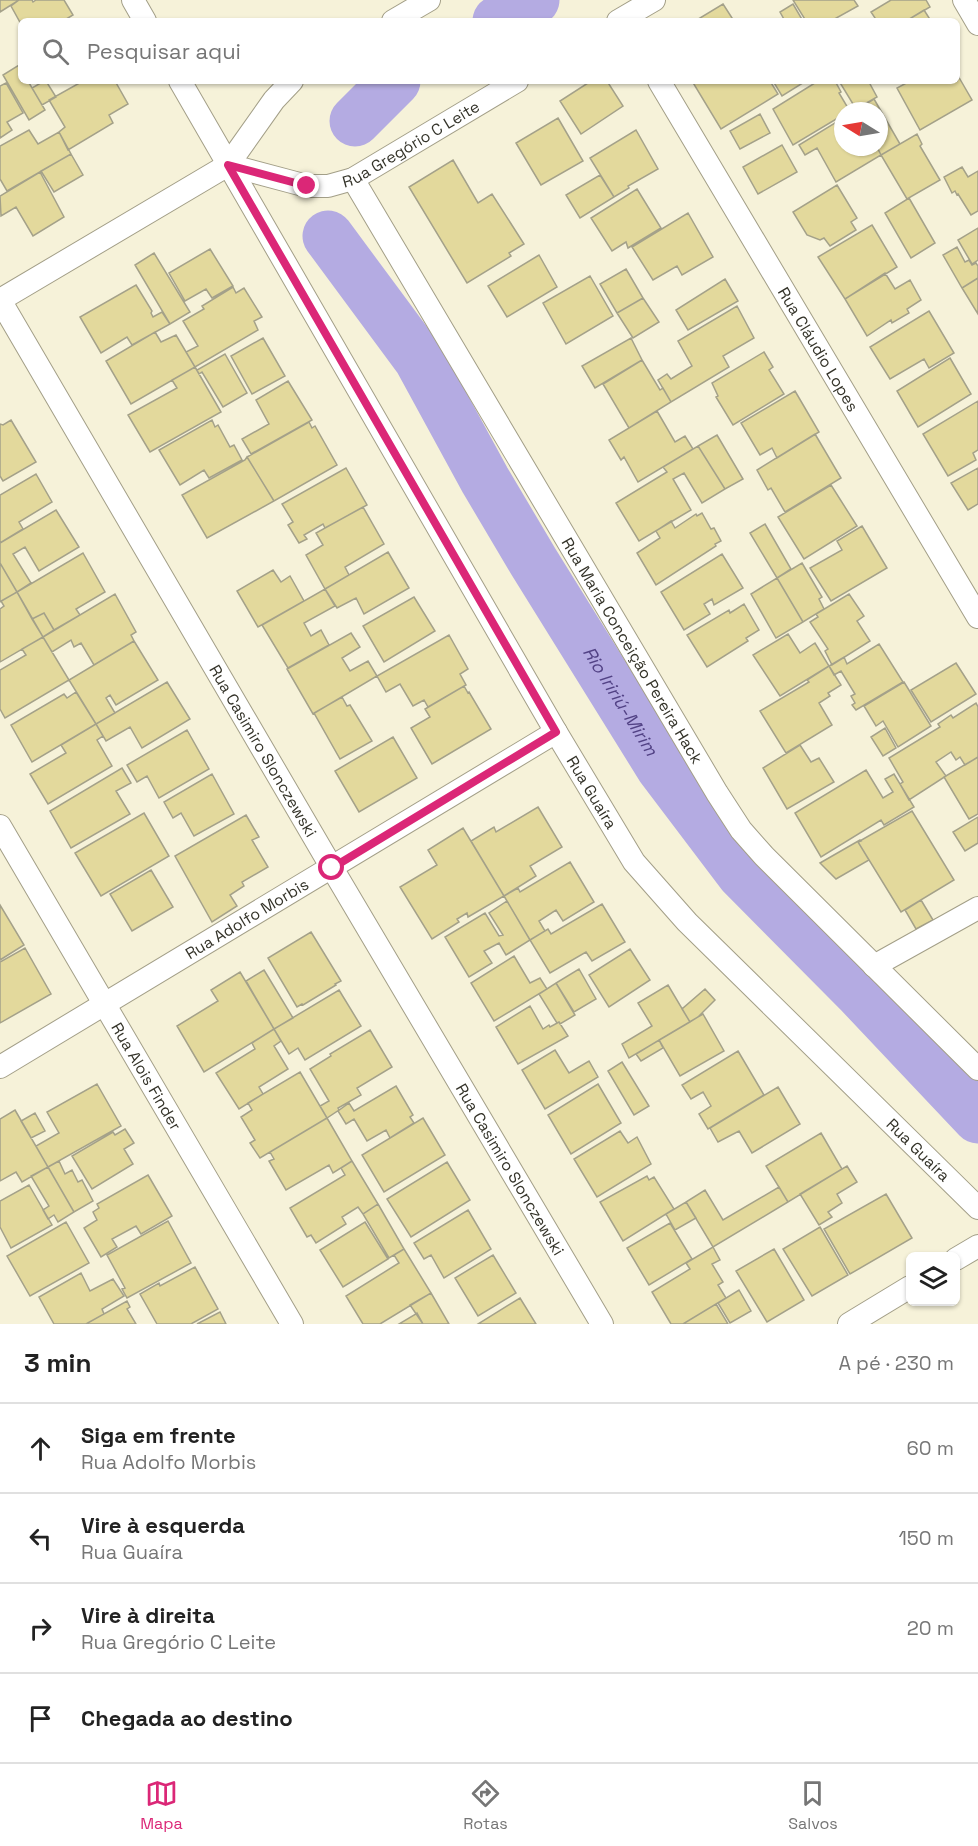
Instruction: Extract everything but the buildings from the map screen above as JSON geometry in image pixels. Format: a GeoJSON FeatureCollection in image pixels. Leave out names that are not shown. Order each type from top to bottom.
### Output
{"type":"FeatureCollection","features":[{"type":"Feature","properties":{"kind":"street"},"geometry":{"type":"LineString","coordinates":[[133,0],[143,18]]}},
{"type":"Feature","properties":{"kind":"street"},"geometry":{"type":"LineString","coordinates":[[398,18],[429,0]]}},
{"type":"Feature","properties":{"kind":"street"},"geometry":{"type":"LineString","coordinates":[[624,18],[654,0]]}},
{"type":"Feature","properties":{"kind":"street"},"geometry":{"type":"LineString","coordinates":[[964,0],[978,24]]}},
{"type":"Feature","properties":{"kind":"street","name":"Rua Guaíra"},"geometry":{"type":"LineString","coordinates":[[182,84],[633,862],[664,899],[978,1208]]}},
{"type":"Feature","properties":{"kind":"street"},"geometry":{"type":"LineString","coordinates":[[0,300],[228,165],[274,100],[289,84]]}},
{"type":"Feature","properties":{"kind":"street","name":"Rua Gregório C Leite"},"geometry":{"type":"LineString","coordinates":[[228,165],[307,186],[328,186],[353,179],[512,84]]}},
{"type":"Feature","properties":{"kind":"street","name":"Rua Cláudio Lopes"},"geometry":{"type":"LineString","coordinates":[[661,84],[978,617]]}},
{"type":"Feature","properties":{"kind":"street","name":"Rua Maria Conceição Pereira Hack"},"geometry":{"type":"LineString","coordinates":[[353,179],[741,830],[764,856],[978,1069]]}},
{"type":"Feature","properties":{"kind":"street","name":"Rua Casimiro Slonczewski"},"geometry":{"type":"LineString","coordinates":[[0,300],[602,1324]]}},
{"type":"Feature","properties":{"kind":"street","name":"Rua Adolfo Morbis"},"geometry":{"type":"LineString","coordinates":[[0,1067],[556,732]]}},
{"type":"Feature","properties":{"kind":"street","name":"Rua Alois Finder"},"geometry":{"type":"LineString","coordinates":[[0,826],[292,1324]]}},
{"type":"Feature","properties":{"kind":"street"},"geometry":{"type":"LineString","coordinates":[[874,966],[978,908]]}},
{"type":"Feature","properties":{"kind":"street"},"geometry":{"type":"LineString","coordinates":[[960,1257],[978,1246]]}},
{"type":"Feature","properties":{"kind":"street"},"geometry":{"type":"LineString","coordinates":[[849,1324],[906,1289]]}},
{"type":"Feature","properties":{"kind":"waterway","name":"Rio Iririú-Mirim"},"geometry":{"type":"LineString","coordinates":[[503,18],[534,0]]}},
{"type":"Feature","properties":{"kind":"waterway","name":"Rio Iririú-Mirim"},"geometry":{"type":"LineString","coordinates":[[355,121],[392,84]]}},
{"type":"Feature","properties":{"kind":"waterway","name":"Rio Iririú-Mirim"},"geometry":{"type":"LineString","coordinates":[[328,236],[419,359],[485,480],[533,561],[661,767],[742,874],[859,992],[978,1118]]}},
{"type":"Feature","properties":{"kind":"route"},"geometry":{"type":"LineString","coordinates":[[307,186],[228,165],[556,732],[332,868]]}}]}
